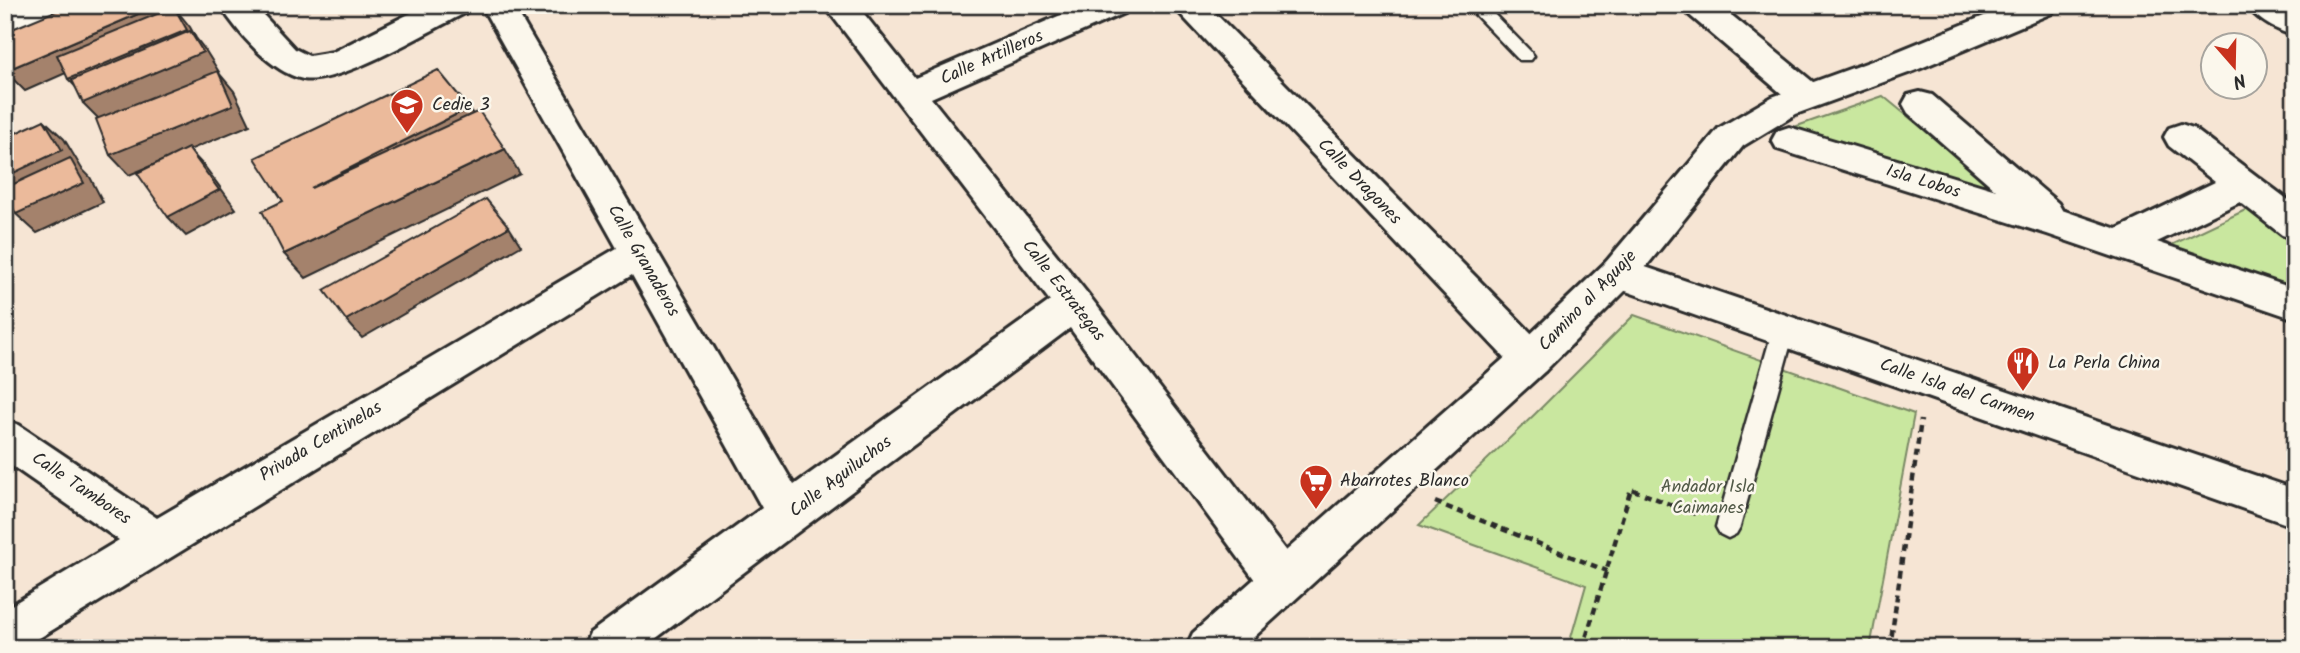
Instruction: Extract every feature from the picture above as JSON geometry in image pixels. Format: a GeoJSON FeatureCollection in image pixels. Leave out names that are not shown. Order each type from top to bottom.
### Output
{"type":"FeatureCollection","features":[{"type":"Feature","properties":{"kind":"street"},"geometry":{"type":"LineString","coordinates":[[5,22],[44,5]]}},
{"type":"Feature","properties":{"kind":"street"},"geometry":{"type":"LineString","coordinates":[[236,5],[283,57],[306,68],[340,62],[454,5]]}},
{"type":"Feature","properties":{"kind":"street","name":"Calle Granaderos"},"geometry":{"type":"LineString","coordinates":[[497,5],[789,516]]}},
{"type":"Feature","properties":{"kind":"street","name":"Calle Estrategas"},"geometry":{"type":"LineString","coordinates":[[840,5],[1074,304],[1282,581]]}},
{"type":"Feature","properties":{"kind":"street","name":"Calle Artilleros"},"geometry":{"type":"LineString","coordinates":[[909,94],[1113,5]]}},
{"type":"Feature","properties":{"kind":"street","name":"Calle Dragones"},"geometry":{"type":"LineString","coordinates":[[1188,5],[1531,359]]}},
{"type":"Feature","properties":{"kind":"street"},"geometry":{"type":"LineString","coordinates":[[1698,5],[1807,96]]}},
{"type":"Feature","properties":{"kind":"street","name":"Camino al Aguaje"},"geometry":{"type":"LineString","coordinates":[[1209,648],[1531,359],[1619,273],[1731,137],[1744,126],[1807,96],[1904,62],[2041,5]]}},
{"type":"Feature","properties":{"kind":"street"},"geometry":{"type":"LineString","coordinates":[[2263,5],[2295,25]]}},
{"type":"Feature","properties":{"kind":"street","name":"Isla Lobos"},"geometry":{"type":"LineString","coordinates":[[1920,104],[2057,223]]}},
{"type":"Feature","properties":{"kind":"street"},"geometry":{"type":"LineString","coordinates":[[2181,137],[2295,225]]}},
{"type":"Feature","properties":{"kind":"street","name":"Isla Lobos"},"geometry":{"type":"LineString","coordinates":[[1789,140],[2057,223],[2295,304]]}},
{"type":"Feature","properties":{"kind":"street"},"geometry":{"type":"LineString","coordinates":[[2120,244],[2242,185]]}},
{"type":"Feature","properties":{"kind":"street","name":"Privada Centinelas"},"geometry":{"type":"LineString","coordinates":[[5,634],[638,253]]}},
{"type":"Feature","properties":{"kind":"street","name":"Calle Isla del Carmen"},"geometry":{"type":"LineString","coordinates":[[1619,273],[2295,508]]}},
{"type":"Feature","properties":{"kind":"street","name":"Calle Aguiluchos"},"geometry":{"type":"LineString","coordinates":[[606,648],[1074,304]]}},
{"type":"Feature","properties":{"kind":"street","name":"Calle Tambores"},"geometry":{"type":"LineString","coordinates":[[5,438],[156,541]]}},
{"type":"Feature","properties":{"kind":"lane"},"geometry":{"type":"LineString","coordinates":[[1474,5],[1525,56]]}},
{"type":"Feature","properties":{"kind":"lane"},"geometry":{"type":"LineString","coordinates":[[1728,527],[1783,332]]}},
{"type":"Feature","properties":{"kind":"path"},"geometry":{"type":"LineString","coordinates":[[1890,648],[1927,380]]}},
{"type":"Feature","properties":{"kind":"path"},"geometry":{"type":"LineString","coordinates":[[1583,648],[1631,489],[1728,527]]}},
{"type":"Feature","properties":{"kind":"path"},"geometry":{"type":"LineString","coordinates":[[1433,502],[1607,571]]}},
{"type":"Feature","properties":{"kind":"green space"},"geometry":{"type":"Polygon","coordinates":[[[1883,96],[2006,197],[1780,132],[1883,96]]]}},
{"type":"Feature","properties":{"kind":"green space"},"geometry":{"type":"Polygon","coordinates":[[[2256,205],[2295,233],[2295,289],[2165,248],[2256,205]]]}},
{"type":"Feature","properties":{"kind":"green space","name":"Andador Isla Caimanes"},"geometry":{"type":"Polygon","coordinates":[[[1634,315],[1914,414],[1870,648],[1568,648],[1586,585],[1419,525],[1634,315]]]}},
{"type":"Feature","properties":{"kind":"building"},"geometry":{"type":"Polygon","coordinates":[[[70,5],[159,5],[5,71],[5,32],[70,5]]]}},
{"type":"Feature","properties":{"kind":"building"},"geometry":{"type":"Polygon","coordinates":[[[174,7],[187,30],[68,79],[57,55],[174,7]]]}},
{"type":"Feature","properties":{"kind":"building"},"geometry":{"type":"Polygon","coordinates":[[[190,31],[203,52],[83,103],[72,80],[190,31]]]}},
{"type":"Feature","properties":{"kind":"building"},"geometry":{"type":"Polygon","coordinates":[[[438,70],[469,108],[311,188],[479,111],[505,149],[284,254],[262,211],[283,201],[255,158],[438,70]]]}},
{"type":"Feature","properties":{"kind":"building"},"geometry":{"type":"Polygon","coordinates":[[[218,71],[233,105],[110,155],[96,119],[218,71]]]}},
{"type":"Feature","properties":{"kind":"building"},"geometry":{"type":"Polygon","coordinates":[[[44,120],[62,150],[5,177],[5,138],[44,120]]]}},
{"type":"Feature","properties":{"kind":"building"},"geometry":{"type":"Polygon","coordinates":[[[188,148],[219,190],[168,217],[137,173],[188,148]]]}},
{"type":"Feature","properties":{"kind":"building"},"geometry":{"type":"Polygon","coordinates":[[[70,158],[84,183],[16,214],[5,188],[70,158]]]}},
{"type":"Feature","properties":{"kind":"building"},"geometry":{"type":"Polygon","coordinates":[[[486,199],[509,227],[346,320],[324,290],[486,199]]]}},
{"type":"Feature","properties":{"kind":"place","name":"Cedie 3"},"geometry":{"type":"Point","coordinates":[407,135]}},
{"type":"Feature","properties":{"kind":"place","name":"La Perla China"},"geometry":{"type":"Point","coordinates":[2023,393]}},
{"type":"Feature","properties":{"kind":"place","name":"Abarrotes Blanco"},"geometry":{"type":"Point","coordinates":[1316,511]}}]}
